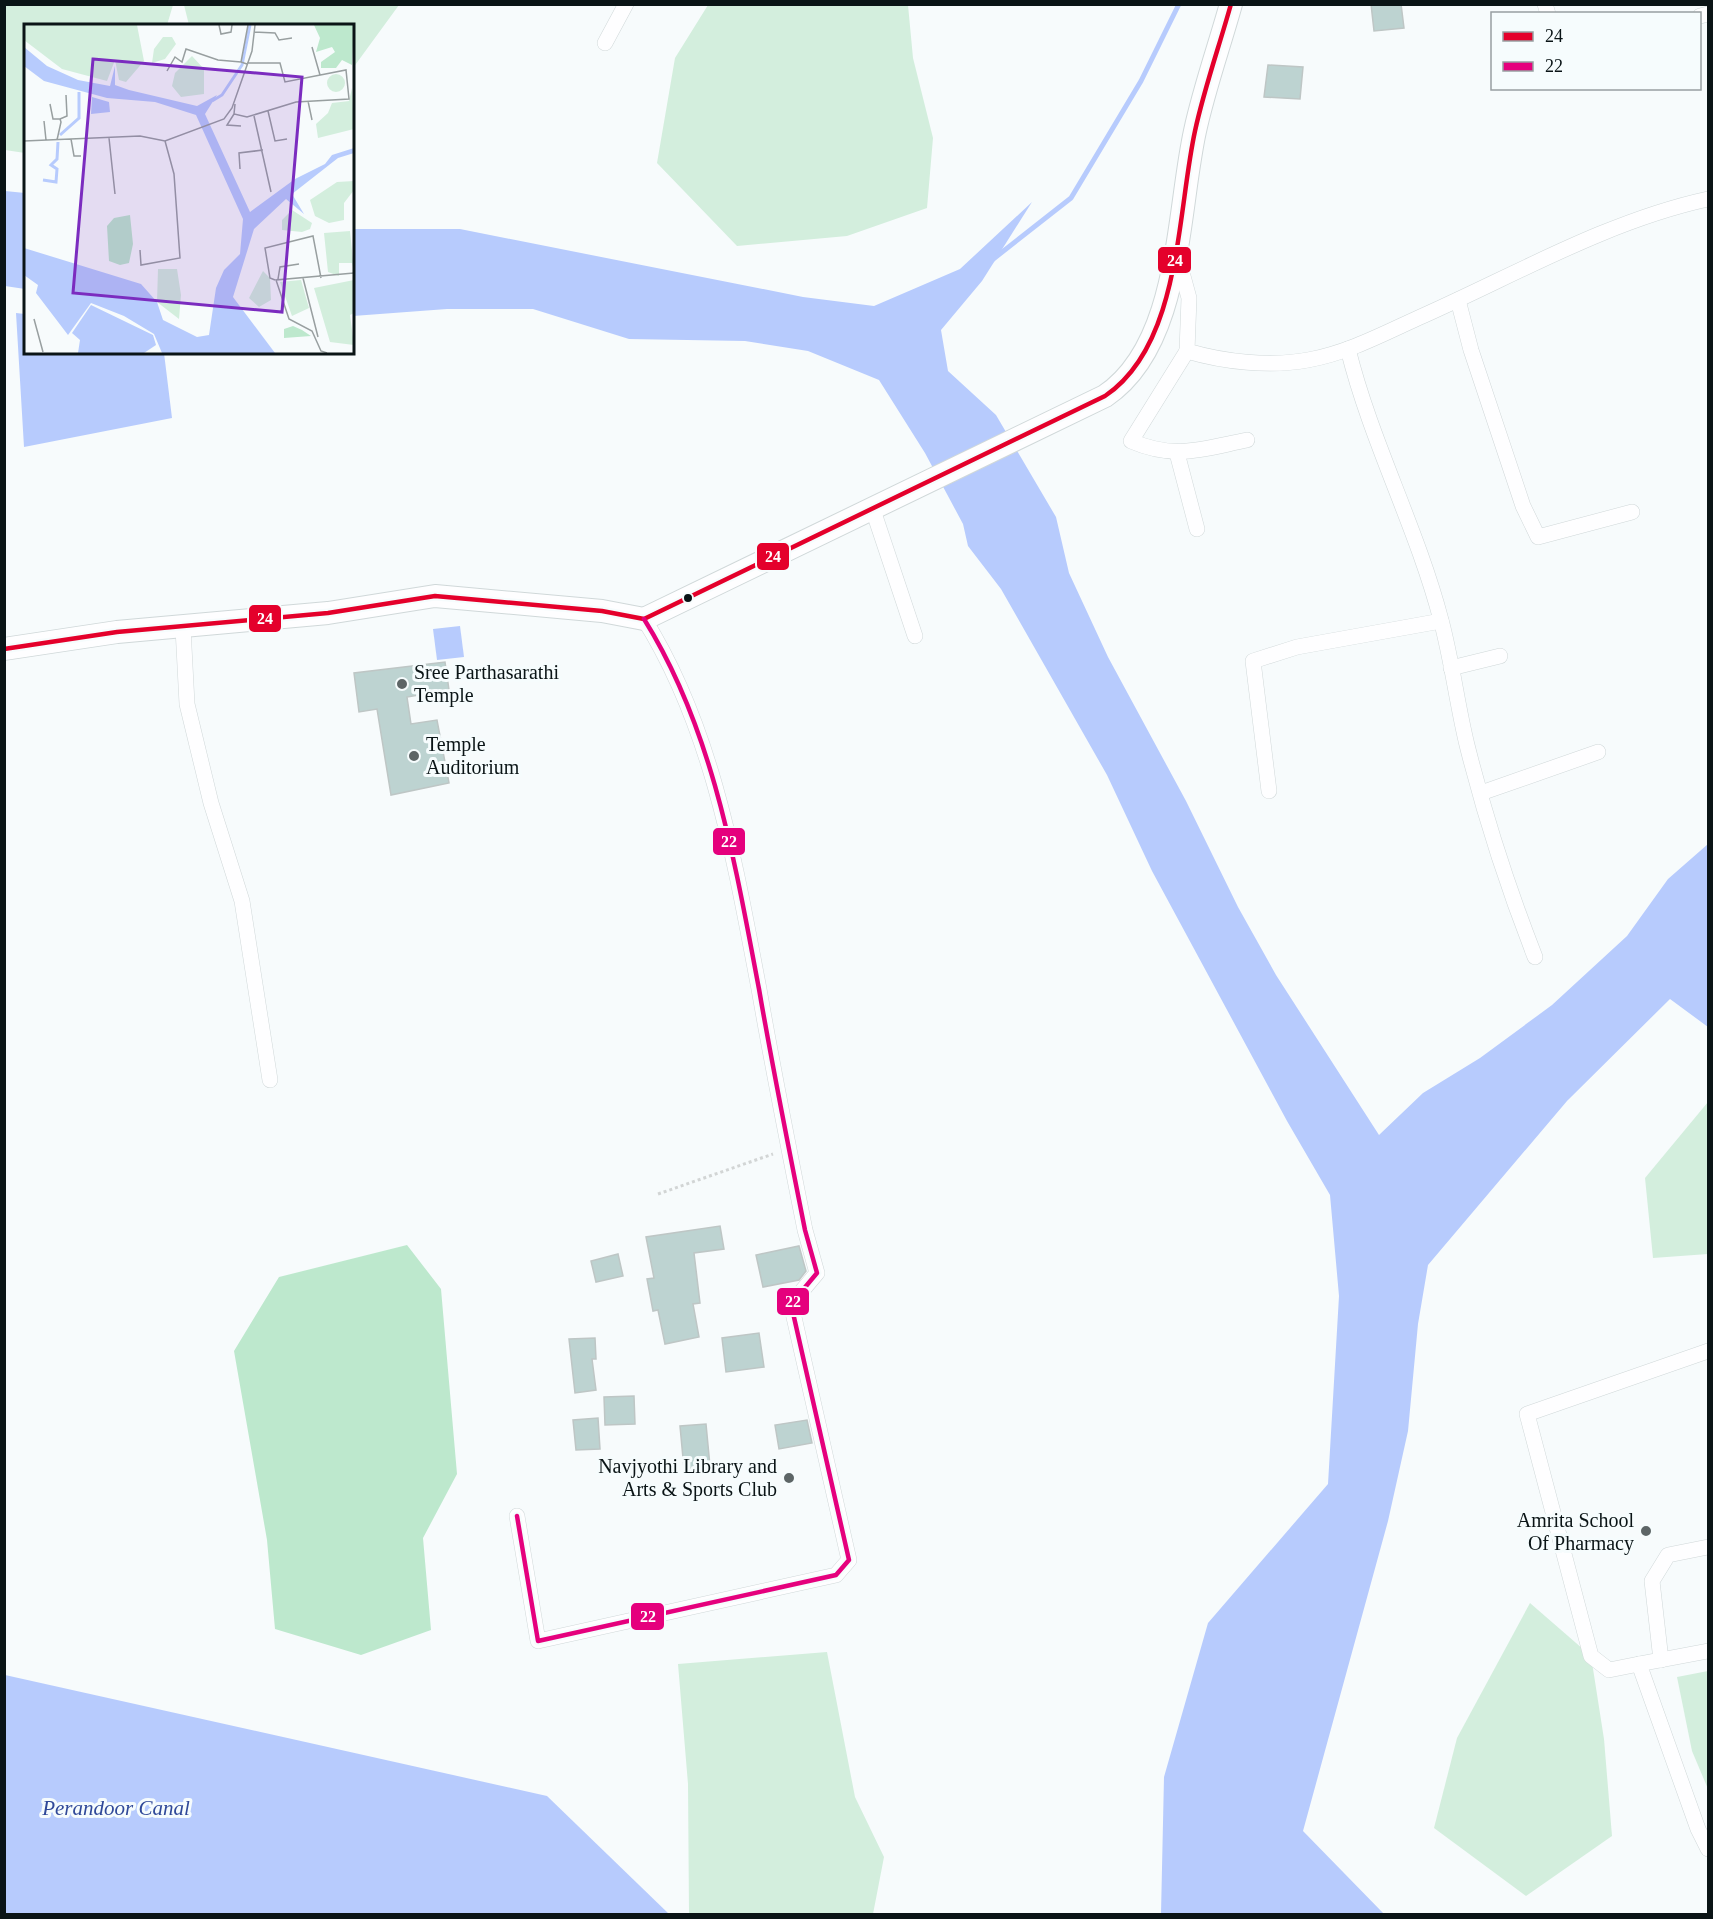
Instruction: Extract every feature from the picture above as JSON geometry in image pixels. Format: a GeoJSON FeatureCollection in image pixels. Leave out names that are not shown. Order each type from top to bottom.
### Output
{"type":"FeatureCollection","features":[{"type":"Feature","properties":{"kind":"main road"},"geometry":{"type":"LineString","coordinates":[[4,649],[117,632],[183,628],[328,613],[435,596],[602,611],[644,619],[1105,396],[1119,386],[1147,348],[1165,300],[1195,131],[1231,4]]}},
{"type":"Feature","properties":{"kind":"street"},"geometry":{"type":"LineString","coordinates":[[605,43],[626,4]]}},
{"type":"Feature","properties":{"kind":"street"},"geometry":{"type":"LineString","coordinates":[[1187,351],[1224,360],[1277,362],[1309,360],[1348,349],[1573,247],[1675,207],[1708,199]]}},
{"type":"Feature","properties":{"kind":"street"},"geometry":{"type":"LineString","coordinates":[[1175,250],[1189,298],[1187,351],[1170,383],[1131,441],[1150,449],[1177,453],[1246,440]]}},
{"type":"Feature","properties":{"kind":"street"},"geometry":{"type":"LineString","coordinates":[[1458,300],[1471,350],[1523,506],[1538,537],[1632,512]]}},
{"type":"Feature","properties":{"kind":"street"},"geometry":{"type":"LineString","coordinates":[[1348,349],[1384,462],[1427,573],[1441,621],[1481,793],[1507,885],[1535,957]]}},
{"type":"Feature","properties":{"kind":"street"},"geometry":{"type":"LineString","coordinates":[[1177,453],[1197,529]]}},
{"type":"Feature","properties":{"kind":"street"},"geometry":{"type":"LineString","coordinates":[[873,510],[915,636]]}},
{"type":"Feature","properties":{"kind":"street"},"geometry":{"type":"LineString","coordinates":[[517,1516],[538,1641],[836,1575],[849,1560],[791,1304],[817,1273],[789,1148],[722,810],[692,713],[661,646],[644,619]]}},
{"type":"Feature","properties":{"kind":"street"},"geometry":{"type":"LineString","coordinates":[[1269,791],[1253,661],[1298,647],[1441,621]]}},
{"type":"Feature","properties":{"kind":"street"},"geometry":{"type":"LineString","coordinates":[[183,628],[187,704],[211,803],[242,901],[270,1080]]}},
{"type":"Feature","properties":{"kind":"street"},"geometry":{"type":"LineString","coordinates":[[1451,668],[1500,656]]}},
{"type":"Feature","properties":{"kind":"street"},"geometry":{"type":"LineString","coordinates":[[1481,793],[1598,753]]}},
{"type":"Feature","properties":{"kind":"street"},"geometry":{"type":"LineString","coordinates":[[1708,1351],[1527,1414],[1590,1656],[1609,1670],[1708,1651]]}},
{"type":"Feature","properties":{"kind":"street"},"geometry":{"type":"LineString","coordinates":[[1661,1660],[1652,1581],[1668,1556],[1708,1547]]}},
{"type":"Feature","properties":{"kind":"street"},"geometry":{"type":"LineString","coordinates":[[1639,1664],[1698,1829],[1708,1849]]}},
{"type":"Feature","properties":{"kind":"path"},"geometry":{"type":"LineString","coordinates":[[658,1194],[789,1148]]}},
{"type":"Feature","properties":{"kind":"green space"},"geometry":{"type":"Polygon","coordinates":[[[5,4],[173,5],[167,24],[24,24],[24,153],[5,150],[5,4]]]}},
{"type":"Feature","properties":{"kind":"green space"},"geometry":{"type":"Polygon","coordinates":[[[184,4],[399,5],[354,67],[354,24],[189,24],[184,4]]]}},
{"type":"Feature","properties":{"kind":"green space"},"geometry":{"type":"Polygon","coordinates":[[[708,5],[908,5],[913,58],[933,138],[927,208],[847,236],[737,246],[657,163],[675,58],[708,5]]]}},
{"type":"Feature","properties":{"kind":"green space"},"geometry":{"type":"Polygon","coordinates":[[[1708,1102],[1708,1254],[1653,1258],[1645,1178],[1708,1102]]]}},
{"type":"Feature","properties":{"kind":"green space"},"geometry":{"type":"Polygon","coordinates":[[[407,1245],[441,1289],[457,1474],[423,1538],[431,1630],[361,1655],[275,1629],[267,1540],[234,1351],[279,1277],[407,1245]]]}},
{"type":"Feature","properties":{"kind":"green space"},"geometry":{"type":"Polygon","coordinates":[[[1530,1603],[1591,1656],[1604,1739],[1612,1836],[1526,1896],[1434,1828],[1457,1738],[1530,1603]]]}},
{"type":"Feature","properties":{"kind":"green space"},"geometry":{"type":"Polygon","coordinates":[[[827,1652],[855,1797],[884,1857],[873,1914],[689,1914],[688,1784],[678,1664],[827,1652]]]}},
{"type":"Feature","properties":{"kind":"green space"},"geometry":{"type":"Polygon","coordinates":[[[1708,1671],[1708,1789],[1692,1751],[1677,1677],[1708,1671]]]}},
{"type":"Feature","properties":{"kind":"water"},"geometry":{"type":"Polygon","coordinates":[[[5,191],[24,193],[24,289],[5,286],[5,191]]]}},
{"type":"Feature","properties":{"kind":"water"},"geometry":{"type":"Polygon","coordinates":[[[1032,202],[982,281],[941,330],[948,371],[996,415],[1056,517],[1069,573],[1108,657],[1186,801],[1238,907],[1276,975],[1379,1135],[1423,1093],[1480,1058],[1552,1005],[1627,936],[1668,879],[1708,844],[1708,1027],[1670,999],[1567,1101],[1428,1265],[1418,1324],[1408,1431],[1388,1521],[1303,1831],[1384,1914],[1161,1914],[1164,1777],[1208,1623],[1328,1484],[1339,1296],[1330,1195],[1287,1121],[1152,871],[1107,775],[1001,589],[968,546],[963,524],[925,453],[879,380],[808,351],[745,341],[629,339],[533,309],[447,309],[354,316],[354,229],[460,229],[803,297],[874,306],[960,269],[1032,202]]]}},
{"type":"Feature","properties":{"kind":"water"},"geometry":{"type":"Polygon","coordinates":[[[16,313],[24,314],[24,354],[164,354],[172,418],[24,447],[16,313]]]}},
{"type":"Feature","properties":{"kind":"water"},"geometry":{"type":"Polygon","coordinates":[[[460,626],[464,657],[437,660],[433,629],[460,626]]]}},
{"type":"Feature","properties":{"kind":"water","name":"Perandoor Canal"},"geometry":{"type":"Polygon","coordinates":[[[5,1675],[547,1796],[669,1914],[5,1914],[5,1675]]]}},
{"type":"Feature","properties":{"kind":"building"},"geometry":{"type":"Polygon","coordinates":[[[1371,4],[1401,4],[1404,28],[1374,31],[1371,4]]]}},
{"type":"Feature","properties":{"kind":"building"},"geometry":{"type":"Polygon","coordinates":[[[1268,65],[1303,67],[1300,99],[1264,97],[1268,65]]]}},
{"type":"Feature","properties":{"kind":"building"},"geometry":{"type":"Polygon","coordinates":[[[445,662],[449,690],[407,697],[411,724],[437,720],[449,783],[391,795],[377,709],[359,712],[354,673],[445,662]]]}},
{"type":"Feature","properties":{"kind":"building"},"geometry":{"type":"Polygon","coordinates":[[[720,1226],[724,1249],[694,1253],[700,1303],[693,1304],[699,1337],[665,1344],[658,1310],[653,1311],[647,1279],[654,1278],[646,1237],[720,1226]]]}},
{"type":"Feature","properties":{"kind":"building"},"geometry":{"type":"Polygon","coordinates":[[[799,1246],[806,1271],[799,1280],[763,1287],[756,1255],[799,1246]]]}},
{"type":"Feature","properties":{"kind":"building"},"geometry":{"type":"Polygon","coordinates":[[[618,1254],[623,1276],[596,1282],[591,1261],[618,1254]]]}},
{"type":"Feature","properties":{"kind":"building"},"geometry":{"type":"Polygon","coordinates":[[[759,1333],[764,1367],[726,1372],[722,1338],[759,1333]]]}},
{"type":"Feature","properties":{"kind":"building"},"geometry":{"type":"Polygon","coordinates":[[[595,1338],[596,1359],[592,1359],[596,1390],[575,1393],[569,1339],[595,1338]]]}},
{"type":"Feature","properties":{"kind":"building"},"geometry":{"type":"Polygon","coordinates":[[[634,1396],[635,1424],[605,1425],[604,1397],[634,1396]]]}},
{"type":"Feature","properties":{"kind":"building"},"geometry":{"type":"Polygon","coordinates":[[[598,1418],[600,1449],[576,1450],[573,1420],[598,1418]]]}},
{"type":"Feature","properties":{"kind":"building"},"geometry":{"type":"Polygon","coordinates":[[[807,1420],[812,1443],[779,1449],[775,1425],[807,1420]]]}},
{"type":"Feature","properties":{"kind":"building"},"geometry":{"type":"Polygon","coordinates":[[[706,1424],[710,1466],[684,1469],[680,1426],[706,1424]]]}},
{"type":"Feature","properties":{"kind":"waterway"},"geometry":{"type":"LineString","coordinates":[[992,260],[1071,198],[1141,81],[1179,4]]}},
{"type":"Feature","properties":{"kind":"transit line","name":"24"},"geometry":{"type":"LineString","coordinates":[[4,649],[117,632],[328,613],[435,596],[602,611],[644,619],[1105,396],[1130,373],[1149,345],[1162,311],[1179,237],[1195,131],[1231,4]]}},
{"type":"Feature","properties":{"kind":"transit line","name":"22"},"geometry":{"type":"LineString","coordinates":[[517,1516],[538,1641],[836,1575],[849,1560],[791,1304],[817,1273],[805,1230],[741,894],[704,751],[688,706],[668,661],[644,619]]}},
{"type":"Feature","properties":{"kind":"place","name":"Sree Parthasarathi Temple"},"geometry":{"type":"Point","coordinates":[402,684]}},
{"type":"Feature","properties":{"kind":"place","name":"Temple Auditorium"},"geometry":{"type":"Point","coordinates":[414,756]}},
{"type":"Feature","properties":{"kind":"place","name":"Navjyothi Library and Arts & Sports Club"},"geometry":{"type":"Point","coordinates":[789,1478]}},
{"type":"Feature","properties":{"kind":"place","name":"Amrita School Of Pharmacy"},"geometry":{"type":"Point","coordinates":[1646,1531]}}]}
